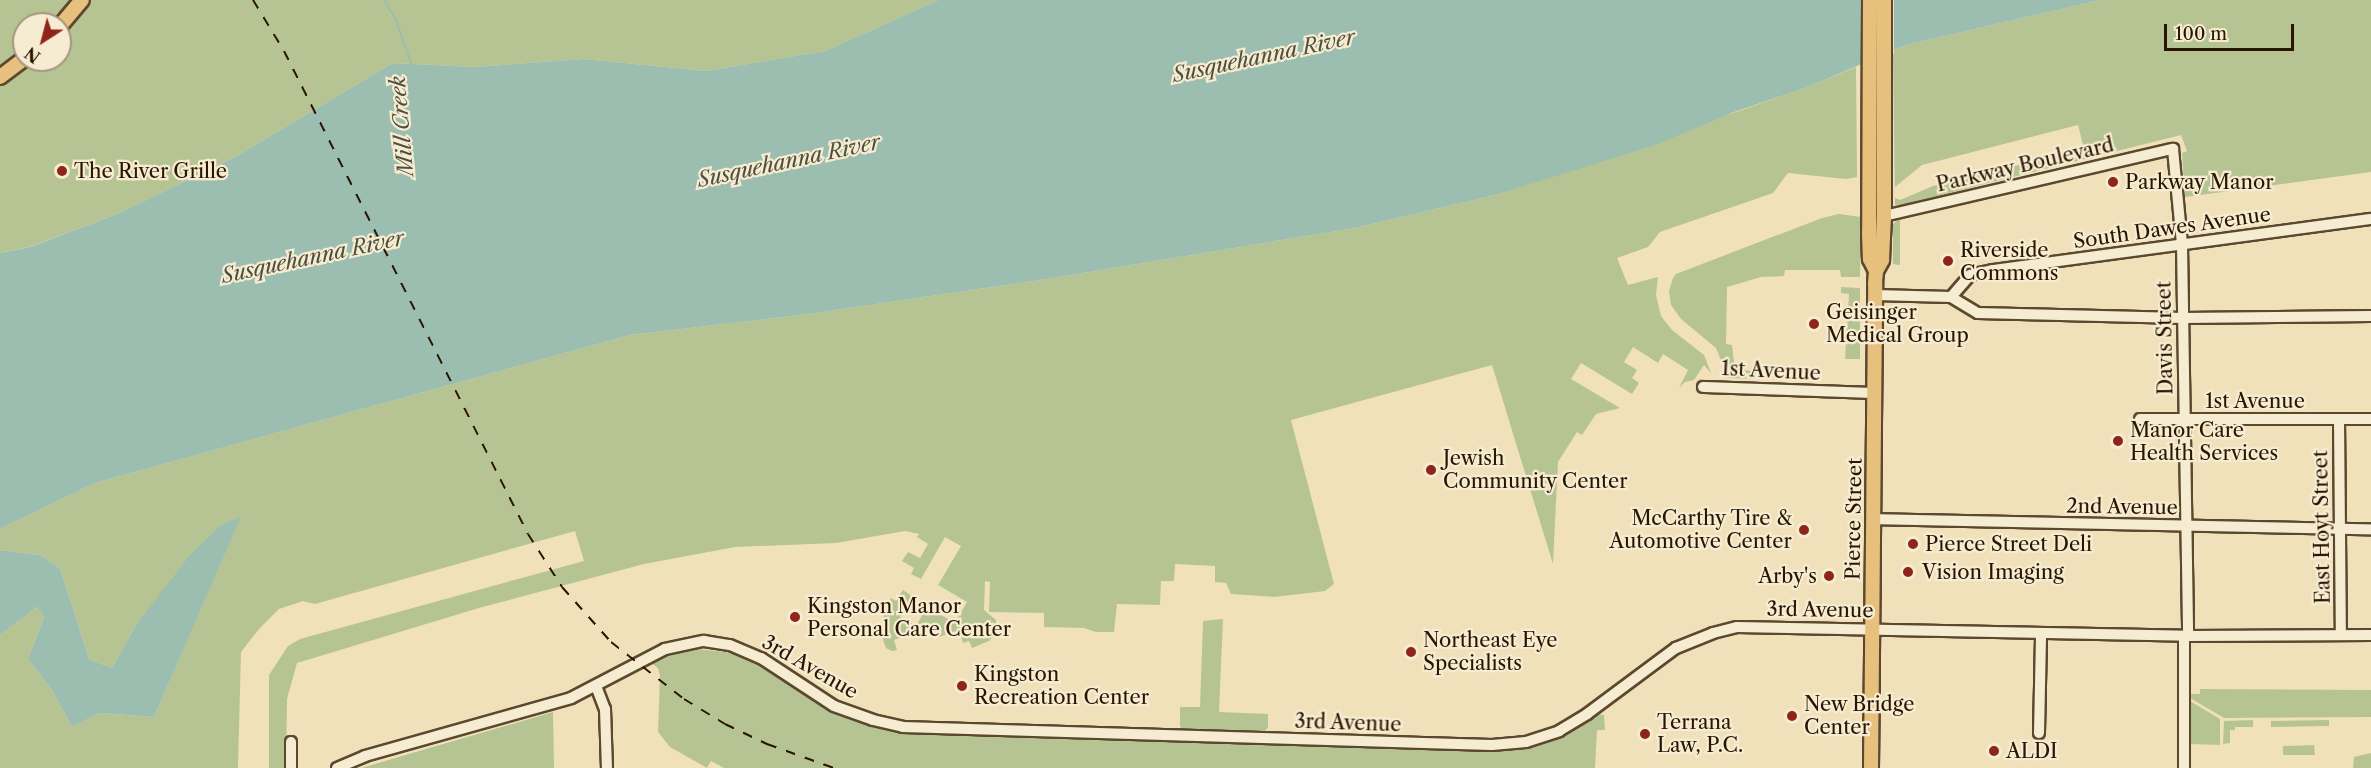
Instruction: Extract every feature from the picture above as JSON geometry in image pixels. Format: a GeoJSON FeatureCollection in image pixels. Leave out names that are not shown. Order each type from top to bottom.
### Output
{"type":"FeatureCollection","features":[{"type":"Feature","properties":{"kind":"main road"},"geometry":{"type":"LineString","coordinates":[[72,12],[82,0]]}},
{"type":"Feature","properties":{"kind":"main road","name":"Pierce Street"},"geometry":{"type":"LineString","coordinates":[[1870,0],[1868,201],[1870,259],[1876,271]]}},
{"type":"Feature","properties":{"kind":"main road","name":"Pierce Street"},"geometry":{"type":"LineString","coordinates":[[1871,768],[1875,295],[1876,271],[1882,260],[1884,216],[1884,0]]}},
{"type":"Feature","properties":{"kind":"street","name":"Parkway Boulevard"},"geometry":{"type":"LineString","coordinates":[[1884,216],[2173,149]]}},
{"type":"Feature","properties":{"kind":"street","name":"Davis Street"},"geometry":{"type":"LineString","coordinates":[[2173,149],[2182,245],[2187,526],[2184,768]]}},
{"type":"Feature","properties":{"kind":"street","name":"South Dawes Avenue"},"geometry":{"type":"LineString","coordinates":[[1951,297],[1970,275],[2371,219]]}},
{"type":"Feature","properties":{"kind":"street"},"geometry":{"type":"LineString","coordinates":[[1875,295],[1951,297],[1978,313],[2183,318],[2371,316]]}},
{"type":"Feature","properties":{"kind":"street","name":"1st Avenue"},"geometry":{"type":"LineString","coordinates":[[1702,387],[1875,393]]}},
{"type":"Feature","properties":{"kind":"street","name":"1st Avenue"},"geometry":{"type":"LineString","coordinates":[[2140,419],[2371,419]]}},
{"type":"Feature","properties":{"kind":"street","name":"East Hoyt Street"},"geometry":{"type":"LineString","coordinates":[[2339,419],[2341,635]]}},
{"type":"Feature","properties":{"kind":"street","name":"2nd Avenue"},"geometry":{"type":"LineString","coordinates":[[1873,519],[2371,529]]}},
{"type":"Feature","properties":{"kind":"street","name":"3rd Avenue"},"geometry":{"type":"LineString","coordinates":[[337,768],[353,759],[555,703],[596,686],[665,649],[704,641],[730,645],[752,654],[834,706],[873,720],[903,727],[1492,745],[1526,742],[1558,731],[1587,714],[1676,648],[1713,633],[1752,627],[2186,636],[2371,635]]}},
{"type":"Feature","properties":{"kind":"street"},"geometry":{"type":"LineString","coordinates":[[2039,733],[2041,634]]}},
{"type":"Feature","properties":{"kind":"street"},"geometry":{"type":"LineString","coordinates":[[596,686],[604,709],[610,767]]}},
{"type":"Feature","properties":{"kind":"street"},"geometry":{"type":"LineString","coordinates":[[291,742],[291,768]]}},
{"type":"Feature","properties":{"kind":"green space"},"geometry":{"type":"Polygon","coordinates":[[[0,0],[938,0],[825,51],[706,71],[584,59],[474,67],[393,63],[233,158],[117,214],[29,247],[0,253],[0,0]]]}},
{"type":"Feature","properties":{"kind":"green space"},"geometry":{"type":"Polygon","coordinates":[[[2100,0],[2371,0],[2371,172],[2185,197],[2182,153],[2187,151],[2181,135],[1945,194],[1920,204],[1895,205],[1893,51],[1906,45],[2100,0]],[[2078,125],[1922,165],[1895,187],[1895,198],[1900,200],[1933,186],[2084,149],[2078,125]]]}},
{"type":"Feature","properties":{"kind":"green space"},"geometry":{"type":"Polygon","coordinates":[[[1856,67],[1857,177],[1846,179],[1788,173],[1773,193],[1660,232],[1648,247],[1617,258],[1628,285],[1658,277],[1656,295],[1661,316],[1672,330],[1704,355],[1711,373],[1704,365],[1694,380],[1685,382],[1679,388],[1688,370],[1663,354],[1658,363],[1633,347],[1624,362],[1637,370],[1632,378],[1639,383],[1632,394],[1581,363],[1571,379],[1620,408],[1596,414],[1582,435],[1577,432],[1558,462],[1553,564],[1492,365],[1291,420],[1334,584],[1325,591],[1274,597],[1231,594],[1226,583],[1215,582],[1215,566],[1175,564],[1174,581],[1161,581],[1160,605],[1117,604],[1114,632],[1096,632],[1084,628],[1044,627],[1044,613],[989,612],[990,582],[985,581],[984,610],[996,620],[995,634],[989,641],[972,648],[969,641],[963,643],[959,630],[939,637],[934,625],[894,640],[897,650],[892,651],[886,648],[882,637],[890,634],[882,611],[891,598],[896,601],[903,590],[912,596],[900,617],[916,626],[927,607],[955,623],[967,602],[938,585],[961,546],[945,537],[921,579],[911,574],[914,568],[902,561],[908,552],[920,558],[928,544],[917,537],[919,534],[905,531],[836,543],[735,547],[644,564],[479,608],[297,663],[287,699],[286,768],[269,768],[269,675],[288,646],[300,639],[584,561],[575,531],[315,604],[303,601],[279,609],[241,652],[238,768],[0,768],[0,635],[37,607],[44,617],[28,659],[52,690],[72,727],[100,713],[154,717],[240,518],[222,524],[136,625],[112,668],[89,659],[60,568],[40,555],[0,550],[0,529],[95,483],[630,335],[808,314],[1054,278],[1355,228],[1495,195],[1808,87],[1856,67]]]}},
{"type":"Feature","properties":{"kind":"green space"},"geometry":{"type":"Polygon","coordinates":[[[1839,214],[1861,217],[1860,277],[1841,277],[1840,270],[1785,270],[1784,276],[1761,277],[1727,287],[1726,344],[1732,345],[1735,370],[1756,371],[1756,379],[1728,378],[1716,348],[1681,319],[1671,305],[1669,291],[1673,278],[1676,274],[1822,218],[1839,214]]]}},
{"type":"Feature","properties":{"kind":"green space"},"geometry":{"type":"Polygon","coordinates":[[[1900,218],[1900,265],[1893,264],[1893,224],[1900,218]]]}},
{"type":"Feature","properties":{"kind":"green space"},"geometry":{"type":"Polygon","coordinates":[[[1841,287],[1860,288],[1860,359],[1845,359],[1849,294],[1841,293],[1841,287]]]}},
{"type":"Feature","properties":{"kind":"green space"},"geometry":{"type":"Polygon","coordinates":[[[1223,619],[1219,712],[1268,714],[1268,727],[1265,731],[1182,729],[1180,726],[1180,707],[1200,707],[1203,621],[1223,619]]]}},
{"type":"Feature","properties":{"kind":"green space"},"geometry":{"type":"Polygon","coordinates":[[[698,649],[745,657],[840,716],[882,729],[911,734],[1497,751],[1528,748],[1555,740],[1597,714],[1604,715],[1605,730],[1597,730],[1595,768],[724,768],[711,761],[707,768],[670,747],[658,732],[660,676],[658,668],[651,663],[670,655],[698,649]]]}},
{"type":"Feature","properties":{"kind":"green space"},"geometry":{"type":"Polygon","coordinates":[[[2189,689],[2191,694],[2200,694],[2200,689],[2371,690],[2371,717],[2224,718],[2190,698],[2189,689]]]}},
{"type":"Feature","properties":{"kind":"green space"},"geometry":{"type":"Polygon","coordinates":[[[2190,701],[2220,719],[2220,745],[2188,744],[2190,701]]]}},
{"type":"Feature","properties":{"kind":"green space"},"geometry":{"type":"Polygon","coordinates":[[[553,712],[554,768],[361,768],[553,712]]]}},
{"type":"Feature","properties":{"kind":"green space"},"geometry":{"type":"Polygon","coordinates":[[[2253,720],[2253,727],[2235,727],[2235,730],[2230,730],[2230,743],[2223,744],[2224,721],[2253,720]]]}},
{"type":"Feature","properties":{"kind":"green space"},"geometry":{"type":"Polygon","coordinates":[[[2329,720],[2329,726],[2271,727],[2271,721],[2329,720]]]}},
{"type":"Feature","properties":{"kind":"green space"},"geometry":{"type":"Polygon","coordinates":[[[2314,745],[2315,755],[2283,755],[2283,746],[2314,745]]]}},
{"type":"Feature","properties":{"kind":"green space"},"geometry":{"type":"Polygon","coordinates":[[[2371,753],[2371,768],[2353,768],[2354,757],[2371,753]]]}},
{"type":"Feature","properties":{"kind":"water","name":"Susquehanna River"},"geometry":{"type":"Polygon","coordinates":[[[938,0],[2100,0],[1906,45],[1808,87],[1734,112],[1655,145],[1495,195],[1355,228],[1054,278],[808,314],[630,335],[95,483],[0,529],[0,253],[30,247],[117,214],[233,158],[393,63],[474,67],[584,59],[706,71],[825,51],[938,0]]]}},
{"type":"Feature","properties":{"kind":"water"},"geometry":{"type":"Polygon","coordinates":[[[241,517],[154,717],[100,713],[72,727],[52,690],[28,659],[44,617],[37,607],[0,635],[0,550],[40,555],[60,568],[89,659],[112,668],[136,625],[190,555],[222,524],[241,517]]]}},
{"type":"Feature","properties":{"kind":"pier"},"geometry":{"type":"Polygon","coordinates":[[[1861,0],[1894,0],[1894,54],[1861,68],[1861,0]]]}},
{"type":"Feature","properties":{"kind":"waterway","name":"Mill Creek"},"geometry":{"type":"LineString","coordinates":[[384,0],[396,20],[412,66]]}},
{"type":"Feature","properties":{"kind":"railway"},"geometry":{"type":"LineString","coordinates":[[253,0],[284,51],[528,534],[562,587],[611,642],[684,699],[725,724],[767,744],[834,768]]}},
{"type":"Feature","properties":{"kind":"place","name":"The River Grille"},"geometry":{"type":"Point","coordinates":[62,171]}},
{"type":"Feature","properties":{"kind":"place","name":"Parkway Manor"},"geometry":{"type":"Point","coordinates":[2113,182]}},
{"type":"Feature","properties":{"kind":"place","name":"Riverside Commons"},"geometry":{"type":"Point","coordinates":[1948,261]}},
{"type":"Feature","properties":{"kind":"place","name":"Geisinger Medical Group"},"geometry":{"type":"Point","coordinates":[1814,324]}},
{"type":"Feature","properties":{"kind":"place","name":"Manor Care Health Services"},"geometry":{"type":"Point","coordinates":[2118,441]}},
{"type":"Feature","properties":{"kind":"place","name":"Jewish Community Center"},"geometry":{"type":"Point","coordinates":[1431,470]}},
{"type":"Feature","properties":{"kind":"place","name":"McCarthy Tire & Automotive Center"},"geometry":{"type":"Point","coordinates":[1804,530]}},
{"type":"Feature","properties":{"kind":"place","name":"Pierce Street Deli"},"geometry":{"type":"Point","coordinates":[1913,544]}},
{"type":"Feature","properties":{"kind":"place","name":"Vision Imaging"},"geometry":{"type":"Point","coordinates":[1908,572]}},
{"type":"Feature","properties":{"kind":"place","name":"Arby's"},"geometry":{"type":"Point","coordinates":[1829,576]}},
{"type":"Feature","properties":{"kind":"place","name":"Kingston Manor Personal Care Center"},"geometry":{"type":"Point","coordinates":[795,617]}},
{"type":"Feature","properties":{"kind":"place","name":"Northeast Eye Specialists"},"geometry":{"type":"Point","coordinates":[1411,652]}},
{"type":"Feature","properties":{"kind":"place","name":"Kingston Recreation Center"},"geometry":{"type":"Point","coordinates":[962,686]}},
{"type":"Feature","properties":{"kind":"place","name":"New Bridge Center"},"geometry":{"type":"Point","coordinates":[1792,716]}},
{"type":"Feature","properties":{"kind":"place","name":"Terrana Law, P.C."},"geometry":{"type":"Point","coordinates":[1645,734]}},
{"type":"Feature","properties":{"kind":"place","name":"ALDI"},"geometry":{"type":"Point","coordinates":[1994,751]}}]}
